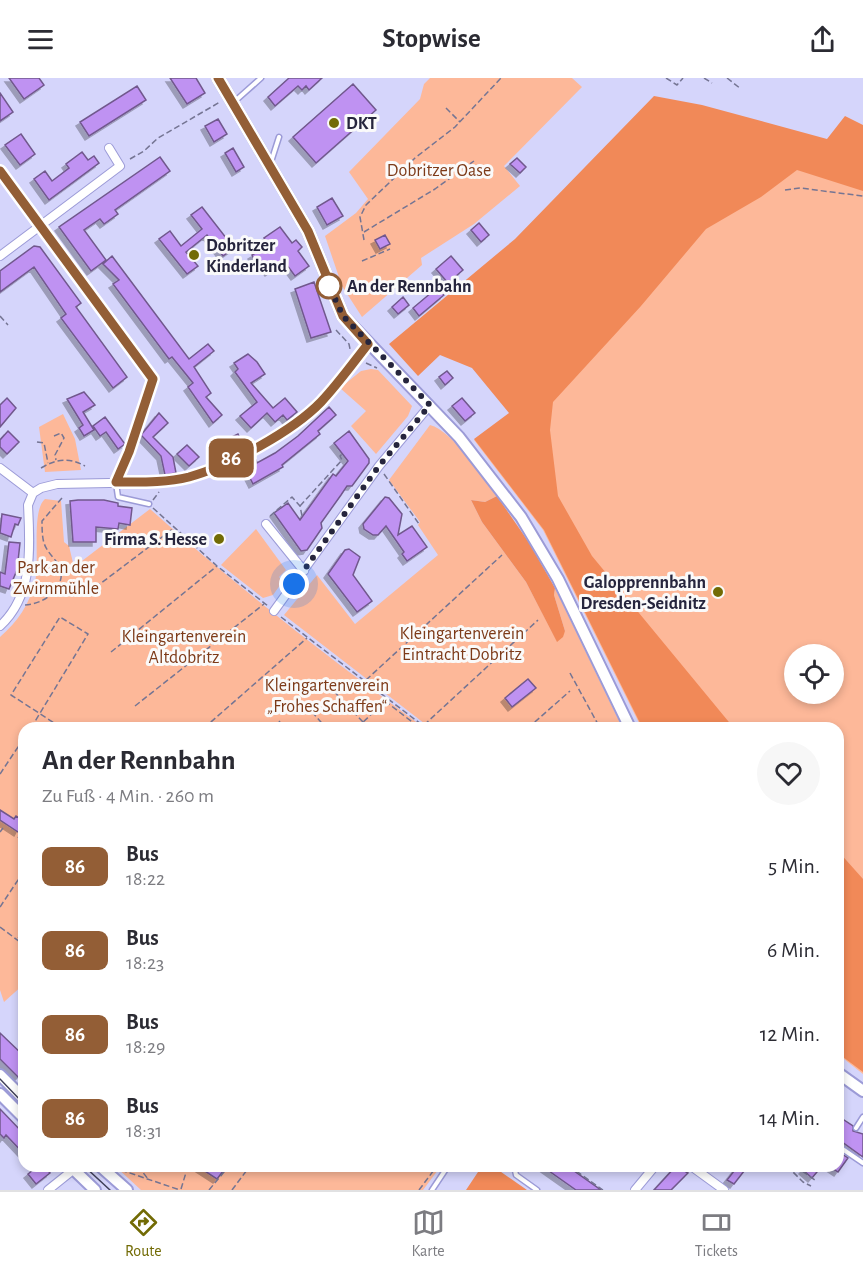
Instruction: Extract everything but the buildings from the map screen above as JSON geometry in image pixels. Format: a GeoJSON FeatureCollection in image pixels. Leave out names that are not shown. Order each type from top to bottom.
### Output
{"type":"FeatureCollection","features":[{"type":"Feature","properties":{"kind":"main road"},"geometry":{"type":"LineString","coordinates":[[218,78],[308,231],[343,316],[459,437],[535,537],[558,579],[627,722]]}},
{"type":"Feature","properties":{"kind":"main road"},"geometry":{"type":"LineString","coordinates":[[0,1075],[18,1093]]}},
{"type":"Feature","properties":{"kind":"main road"},"geometry":{"type":"LineString","coordinates":[[844,1077],[863,1091]]}},
{"type":"Feature","properties":{"kind":"main road"},"geometry":{"type":"LineString","coordinates":[[0,1094],[18,1112]]}},
{"type":"Feature","properties":{"kind":"main road"},"geometry":{"type":"LineString","coordinates":[[75,1172],[95,1190]]}},
{"type":"Feature","properties":{"kind":"main road"},"geometry":{"type":"LineString","coordinates":[[107,1172],[127,1190]]}},
{"type":"Feature","properties":{"kind":"street"},"geometry":{"type":"LineString","coordinates":[[1,254],[120,166],[109,148]]}},
{"type":"Feature","properties":{"kind":"street"},"geometry":{"type":"LineString","coordinates":[[0,171],[153,379],[129,452],[116,482]]}},
{"type":"Feature","properties":{"kind":"street"},"geometry":{"type":"LineString","coordinates":[[0,626],[18,605],[27,583],[28,505],[33,493],[40,488],[57,484],[161,482],[190,477],[271,441],[320,404],[368,344]]}},
{"type":"Feature","properties":{"kind":"street"},"geometry":{"type":"LineString","coordinates":[[274,611],[379,466],[430,405]]}},
{"type":"Feature","properties":{"kind":"street"},"geometry":{"type":"LineString","coordinates":[[0,468],[33,493]]}},
{"type":"Feature","properties":{"kind":"street"},"geometry":{"type":"LineString","coordinates":[[266,524],[304,571]]}},
{"type":"Feature","properties":{"kind":"street"},"geometry":{"type":"LineString","coordinates":[[48,1190],[67,1172]]}},
{"type":"Feature","properties":{"kind":"street"},"geometry":{"type":"LineString","coordinates":[[635,1190],[650,1172]]}},
{"type":"Feature","properties":{"kind":"street"},"geometry":{"type":"LineString","coordinates":[[699,1172],[724,1190]]}},
{"type":"Feature","properties":{"kind":"lane"},"geometry":{"type":"LineString","coordinates":[[233,103],[261,78]]}},
{"type":"Feature","properties":{"kind":"lane"},"geometry":{"type":"LineString","coordinates":[[270,166],[279,137]]}},
{"type":"Feature","properties":{"kind":"lane"},"geometry":{"type":"LineString","coordinates":[[116,482],[118,497],[149,504]]}},
{"type":"Feature","properties":{"kind":"lane"},"geometry":{"type":"LineString","coordinates":[[856,1128],[863,1118]]}},
{"type":"Feature","properties":{"kind":"lane"},"geometry":{"type":"LineString","coordinates":[[844,1147],[863,1163]]}},
{"type":"Feature","properties":{"kind":"lane"},"geometry":{"type":"LineString","coordinates":[[432,1190],[444,1172]]}},
{"type":"Feature","properties":{"kind":"lane"},"geometry":{"type":"LineString","coordinates":[[516,1172],[537,1190]]}},
{"type":"Feature","properties":{"kind":"path"},"geometry":{"type":"LineString","coordinates":[[364,240],[360,217],[366,205],[415,158],[460,122],[501,78]]}},
{"type":"Feature","properties":{"kind":"path"},"geometry":{"type":"LineString","coordinates":[[666,78],[677,85]]}},
{"type":"Feature","properties":{"kind":"path"},"geometry":{"type":"LineString","coordinates":[[675,88],[683,78]]}},
{"type":"Feature","properties":{"kind":"path"},"geometry":{"type":"LineString","coordinates":[[704,78],[712,84]]}},
{"type":"Feature","properties":{"kind":"path"},"geometry":{"type":"LineString","coordinates":[[727,78],[741,89]]}},
{"type":"Feature","properties":{"kind":"path"},"geometry":{"type":"LineString","coordinates":[[130,159],[144,151],[158,138],[220,102]]}},
{"type":"Feature","properties":{"kind":"path"},"geometry":{"type":"LineString","coordinates":[[446,108],[460,122]]}},
{"type":"Feature","properties":{"kind":"path"},"geometry":{"type":"LineString","coordinates":[[363,232],[435,189],[474,161]]}},
{"type":"Feature","properties":{"kind":"path"},"geometry":{"type":"LineString","coordinates":[[786,190],[800,188],[863,196]]}},
{"type":"Feature","properties":{"kind":"path"},"geometry":{"type":"LineString","coordinates":[[362,261],[390,249]]}},
{"type":"Feature","properties":{"kind":"path"},"geometry":{"type":"LineString","coordinates":[[0,316],[8,325]]}},
{"type":"Feature","properties":{"kind":"path"},"geometry":{"type":"LineString","coordinates":[[336,330],[349,344],[348,353]]}},
{"type":"Feature","properties":{"kind":"path"},"geometry":{"type":"LineString","coordinates":[[358,356],[369,366],[380,369]]}},
{"type":"Feature","properties":{"kind":"path"},"geometry":{"type":"LineString","coordinates":[[46,457],[55,454],[64,438],[61,433],[54,436]]}},
{"type":"Feature","properties":{"kind":"path"},"geometry":{"type":"LineString","coordinates":[[37,442],[44,442],[48,464]]}},
{"type":"Feature","properties":{"kind":"path"},"geometry":{"type":"LineString","coordinates":[[55,454],[57,460]]}},
{"type":"Feature","properties":{"kind":"path"},"geometry":{"type":"LineString","coordinates":[[342,454],[339,456],[346,464]]}},
{"type":"Feature","properties":{"kind":"path"},"geometry":{"type":"LineString","coordinates":[[41,468],[57,460],[65,459],[84,466]]}},
{"type":"Feature","properties":{"kind":"path"},"geometry":{"type":"LineString","coordinates":[[300,506],[342,460]]}},
{"type":"Feature","properties":{"kind":"path"},"geometry":{"type":"LineString","coordinates":[[379,466],[419,524]]}},
{"type":"Feature","properties":{"kind":"path"},"geometry":{"type":"LineString","coordinates":[[161,482],[160,491],[149,504],[217,566],[418,722]]}},
{"type":"Feature","properties":{"kind":"path"},"geometry":{"type":"LineString","coordinates":[[266,524],[271,514],[292,497],[300,506],[302,516]]}},
{"type":"Feature","properties":{"kind":"path"},"geometry":{"type":"LineString","coordinates":[[24,605],[33,605],[49,597],[61,578],[60,566],[47,554],[42,521],[62,498]]}},
{"type":"Feature","properties":{"kind":"path"},"geometry":{"type":"LineString","coordinates":[[38,520],[42,521]]}},
{"type":"Feature","properties":{"kind":"path"},"geometry":{"type":"LineString","coordinates":[[88,593],[175,528]]}},
{"type":"Feature","properties":{"kind":"path"},"geometry":{"type":"LineString","coordinates":[[365,681],[502,555]]}},
{"type":"Feature","properties":{"kind":"path"},"geometry":{"type":"LineString","coordinates":[[111,652],[217,566]]}},
{"type":"Feature","properties":{"kind":"path"},"geometry":{"type":"LineString","coordinates":[[135,706],[264,603]]}},
{"type":"Feature","properties":{"kind":"path"},"geometry":{"type":"LineString","coordinates":[[35,722],[40,713],[88,634],[60,617],[11,695],[40,713],[53,722]]}},
{"type":"Feature","properties":{"kind":"path"},"geometry":{"type":"LineString","coordinates":[[429,722],[538,620]]}},
{"type":"Feature","properties":{"kind":"path"},"geometry":{"type":"LineString","coordinates":[[211,722],[308,637]]}},
{"type":"Feature","properties":{"kind":"path"},"geometry":{"type":"LineString","coordinates":[[570,673],[597,722]]}},
{"type":"Feature","properties":{"kind":"path"},"geometry":{"type":"LineString","coordinates":[[328,685],[363,722],[387,698]]}},
{"type":"Feature","properties":{"kind":"path"},"geometry":{"type":"LineString","coordinates":[[535,722],[570,691]]}},
{"type":"Feature","properties":{"kind":"path"},"geometry":{"type":"LineString","coordinates":[[385,701],[412,722]]}},
{"type":"Feature","properties":{"kind":"path"},"geometry":{"type":"LineString","coordinates":[[306,705],[321,722]]}},
{"type":"Feature","properties":{"kind":"path"},"geometry":{"type":"LineString","coordinates":[[0,774],[18,747]]}},
{"type":"Feature","properties":{"kind":"path"},"geometry":{"type":"LineString","coordinates":[[0,832],[3,828]]}},
{"type":"Feature","properties":{"kind":"path"},"geometry":{"type":"LineString","coordinates":[[0,907],[18,880]]}},
{"type":"Feature","properties":{"kind":"path"},"geometry":{"type":"LineString","coordinates":[[0,927],[17,939]]}},
{"type":"Feature","properties":{"kind":"path"},"geometry":{"type":"LineString","coordinates":[[126,1172],[180,1190],[186,1172]]}},
{"type":"Feature","properties":{"kind":"path"},"geometry":{"type":"LineString","coordinates":[[143,1172],[148,1179]]}},
{"type":"Feature","properties":{"kind":"path"},"geometry":{"type":"LineString","coordinates":[[208,1190],[224,1172]]}},
{"type":"Feature","properties":{"kind":"path"},"geometry":{"type":"LineString","coordinates":[[232,1190],[246,1172]]}},
{"type":"Feature","properties":{"kind":"path"},"geometry":{"type":"LineString","coordinates":[[419,1190],[432,1172]]}},
{"type":"Feature","properties":{"kind":"path"},"geometry":{"type":"LineString","coordinates":[[578,1172],[603,1190]]}},
{"type":"Feature","properties":{"kind":"path"},"geometry":{"type":"LineString","coordinates":[[794,1172],[803,1182],[811,1186]]}},
{"type":"Feature","properties":{"kind":"path"},"geometry":{"type":"LineString","coordinates":[[804,1172],[815,1180]]}},
{"type":"Feature","properties":{"kind":"green space","name":"Dobritzer Oase"},"geometry":{"type":"Polygon","coordinates":[[[430,78],[572,78],[582,87],[504,166],[520,186],[474,224],[421,258],[422,265],[362,317],[342,286],[325,236],[356,213],[368,199],[349,172],[420,99],[424,84],[430,78]]]}},
{"type":"Feature","properties":{"kind":"green space","name":"Galopprennbahn Dresden-Seidnitz"},"geometry":{"type":"Polygon","coordinates":[[[655,105],[863,185],[863,1074],[844,1059],[844,722],[639,722],[543,530],[474,440],[511,416],[655,105]]]}},
{"type":"Feature","properties":{"kind":"green space"},"geometry":{"type":"Polygon","coordinates":[[[378,370],[412,406],[408,416],[376,454],[351,426],[366,411],[340,388],[361,371],[378,370]]]}},
{"type":"Feature","properties":{"kind":"green space"},"geometry":{"type":"Polygon","coordinates":[[[63,414],[75,439],[81,470],[45,472],[39,427],[63,414]]]}},
{"type":"Feature","properties":{"kind":"green space","name":"Kleingartenverein Eintracht Dobritz"},"geometry":{"type":"Polygon","coordinates":[[[430,425],[439,429],[457,445],[497,496],[485,502],[471,500],[482,522],[526,582],[557,641],[565,631],[554,595],[555,588],[620,722],[423,722],[284,615],[317,575],[355,624],[438,555],[418,525],[420,522],[389,480],[430,425]]]}},
{"type":"Feature","properties":{"kind":"green space"},"geometry":{"type":"Polygon","coordinates":[[[45,499],[61,501],[64,542],[69,546],[74,567],[150,509],[284,621],[416,722],[18,722],[18,989],[4,1002],[0,990],[0,637],[22,612],[33,590],[36,573],[38,514],[45,499]]]}},
{"type":"Feature","properties":{"kind":"green space"},"geometry":{"type":"Polygon","coordinates":[[[256,529],[286,570],[279,577],[283,581],[273,595],[263,598],[221,565],[256,529]]]}},
{"type":"Feature","properties":{"kind":"green space"},"geometry":{"type":"Polygon","coordinates":[[[122,1172],[436,1172],[423,1190],[141,1190],[122,1172]]]}},
{"type":"Feature","properties":{"kind":"shaded area"},"geometry":{"type":"Polygon","coordinates":[[[654,96],[702,105],[827,139],[845,116],[863,125],[863,191],[797,170],[761,197],[706,229],[641,306],[553,402],[550,430],[558,496],[592,556],[729,722],[640,722],[544,530],[474,439],[509,413],[472,368],[440,355],[418,376],[389,344],[515,239],[654,96]]]}},
{"type":"Feature","properties":{"kind":"shaded area"},"geometry":{"type":"Polygon","coordinates":[[[497,496],[530,544],[555,588],[554,595],[565,631],[563,637],[557,642],[526,582],[482,522],[471,500],[485,502],[497,496]]]}},
{"type":"Feature","properties":{"kind":"shaded area"},"geometry":{"type":"Polygon","coordinates":[[[844,858],[863,879],[863,1072],[844,1058],[844,858]]]}},
{"type":"Feature","properties":{"kind":"shaded area"},"geometry":{"type":"Polygon","coordinates":[[[478,1172],[501,1172],[527,1190],[466,1190],[478,1172]]]}},
{"type":"Feature","properties":{"kind":"tram line"},"geometry":{"type":"LineString","coordinates":[[0,1079],[18,1098]]}},
{"type":"Feature","properties":{"kind":"tram line"},"geometry":{"type":"LineString","coordinates":[[90,1172],[110,1190]]}},
{"type":"Feature","properties":{"kind":"bus line","name":"86"},"geometry":{"type":"LineString","coordinates":[[0,171],[153,379],[129,452],[116,482],[168,481],[190,477],[214,467],[271,441],[320,404],[368,344],[343,316],[308,231],[218,78]]}},
{"type":"Feature","properties":{"kind":"place","name":"DKT"},"geometry":{"type":"Point","coordinates":[334,123]}},
{"type":"Feature","properties":{"kind":"place","name":"Dobritzer Kinderland"},"geometry":{"type":"Point","coordinates":[194,255]}},
{"type":"Feature","properties":{"kind":"place","name":"An der Rennbahn"},"geometry":{"type":"Point","coordinates":[329,286]}},
{"type":"Feature","properties":{"kind":"place","name":"Firma S. Hesse"},"geometry":{"type":"Point","coordinates":[219,539]}},
{"type":"Feature","properties":{"kind":"place","name":"Galopprennbahn Dresden-Seidnitz"},"geometry":{"type":"Point","coordinates":[718,592]}},
{"type":"Feature","properties":{"kind":"route"},"geometry":{"type":"LineString","coordinates":[[294,584],[379,466],[430,405],[343,316],[329,286]]}},
{"type":"Feature","properties":{"kind":"park label","name":"Park an der Zwirnmühle"},"geometry":{"type":"Point","coordinates":[56,577]}},
{"type":"Feature","properties":{"kind":"park label","name":"Kleingartenverein Altdobritz"},"geometry":{"type":"Point","coordinates":[184,646]}},
{"type":"Feature","properties":{"kind":"park label","name":"Kleingartenverein „Frohes Schaffen“"},"geometry":{"type":"Point","coordinates":[327,695]}}]}
